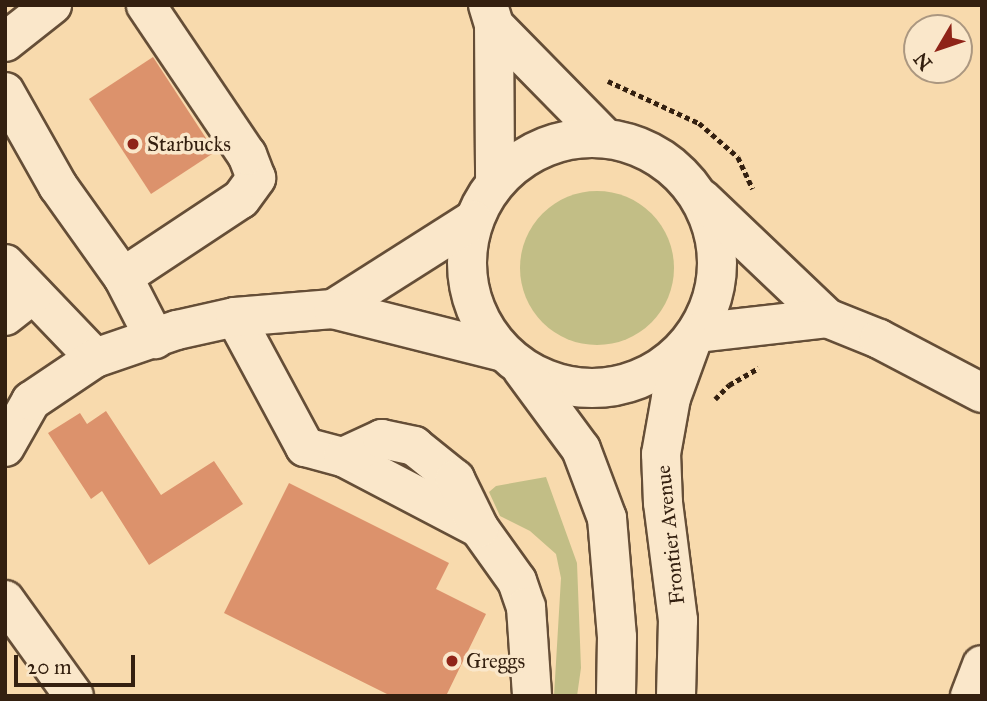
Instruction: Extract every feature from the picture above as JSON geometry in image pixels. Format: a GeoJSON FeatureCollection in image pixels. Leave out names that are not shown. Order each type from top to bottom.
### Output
{"type":"FeatureCollection","features":[{"type":"Feature","properties":{"kind":"street"},"geometry":{"type":"LineString","coordinates":[[5,42],[52,5]]}},
{"type":"Feature","properties":{"kind":"street"},"geometry":{"type":"LineString","coordinates":[[123,277],[241,199],[256,178],[247,155],[146,5]]}},
{"type":"Feature","properties":{"kind":"street"},"geometry":{"type":"LineString","coordinates":[[491,15],[605,138]]}},
{"type":"Feature","properties":{"kind":"street"},"geometry":{"type":"LineString","coordinates":[[491,15],[495,182]]}},
{"type":"Feature","properties":{"kind":"street"},"geometry":{"type":"LineString","coordinates":[[5,92],[58,186],[123,277],[155,339]]}},
{"type":"Feature","properties":{"kind":"street"},"geometry":{"type":"LineString","coordinates":[[616,696],[617,637],[607,518],[581,449],[482,323],[469,290],[466,255],[473,220],[495,182],[517,161],[544,146],[574,138],[605,138],[641,147],[674,167],[698,195],[827,318],[879,339],[982,393]]}},
{"type":"Feature","properties":{"kind":"street"},"geometry":{"type":"LineString","coordinates":[[5,447],[31,401],[95,358],[177,330],[235,317],[333,309],[511,358],[553,383],[592,389],[631,383],[666,365],[695,335],[712,300],[718,265],[713,229],[698,195]]}},
{"type":"Feature","properties":{"kind":"street"},"geometry":{"type":"LineString","coordinates":[[333,309],[473,220]]}},
{"type":"Feature","properties":{"kind":"street"},"geometry":{"type":"LineString","coordinates":[[5,264],[19,305],[95,358]]}},
{"type":"Feature","properties":{"kind":"street"},"geometry":{"type":"LineString","coordinates":[[235,317],[305,447],[343,457],[479,528],[517,581],[526,607],[532,696]]}},
{"type":"Feature","properties":{"kind":"street"},"geometry":{"type":"LineString","coordinates":[[695,335],[827,318]]}},
{"type":"Feature","properties":{"kind":"street","name":"Frontier Avenue"},"geometry":{"type":"LineString","coordinates":[[676,696],[678,620],[663,503],[662,454],[671,398],[695,335]]}},
{"type":"Feature","properties":{"kind":"street"},"geometry":{"type":"LineString","coordinates":[[5,600],[74,696]]}},
{"type":"Feature","properties":{"kind":"street"},"geometry":{"type":"LineString","coordinates":[[970,696],[982,665]]}},
{"type":"Feature","properties":{"kind":"shaded area"},"geometry":{"type":"Polygon","coordinates":[[[597,191],[626,197],[651,214],[668,239],[674,268],[668,297],[651,322],[626,339],[597,345],[568,339],[543,322],[526,297],[520,268],[526,239],[543,214],[568,197],[597,191]]]}},
{"type":"Feature","properties":{"kind":"shaded area"},"geometry":{"type":"Polygon","coordinates":[[[546,477],[577,563],[581,668],[577,696],[554,696],[561,578],[556,554],[530,531],[500,516],[489,492],[496,486],[546,477]]]}},
{"type":"Feature","properties":{"kind":"building"},"geometry":{"type":"Polygon","coordinates":[[[153,57],[215,152],[151,194],[89,99],[153,57]]]}},
{"type":"Feature","properties":{"kind":"building"},"geometry":{"type":"Polygon","coordinates":[[[106,411],[161,495],[214,461],[243,504],[149,565],[102,491],[91,499],[48,433],[80,413],[87,424],[106,411]]]}},
{"type":"Feature","properties":{"kind":"building"},"geometry":{"type":"Polygon","coordinates":[[[289,483],[449,563],[436,589],[486,614],[446,696],[391,696],[224,613],[289,483]]]}},
{"type":"Feature","properties":{"kind":"place","name":"Starbucks"},"geometry":{"type":"Point","coordinates":[133,144]}},
{"type":"Feature","properties":{"kind":"place","name":"Greggs"},"geometry":{"type":"Point","coordinates":[452,661]}}]}
